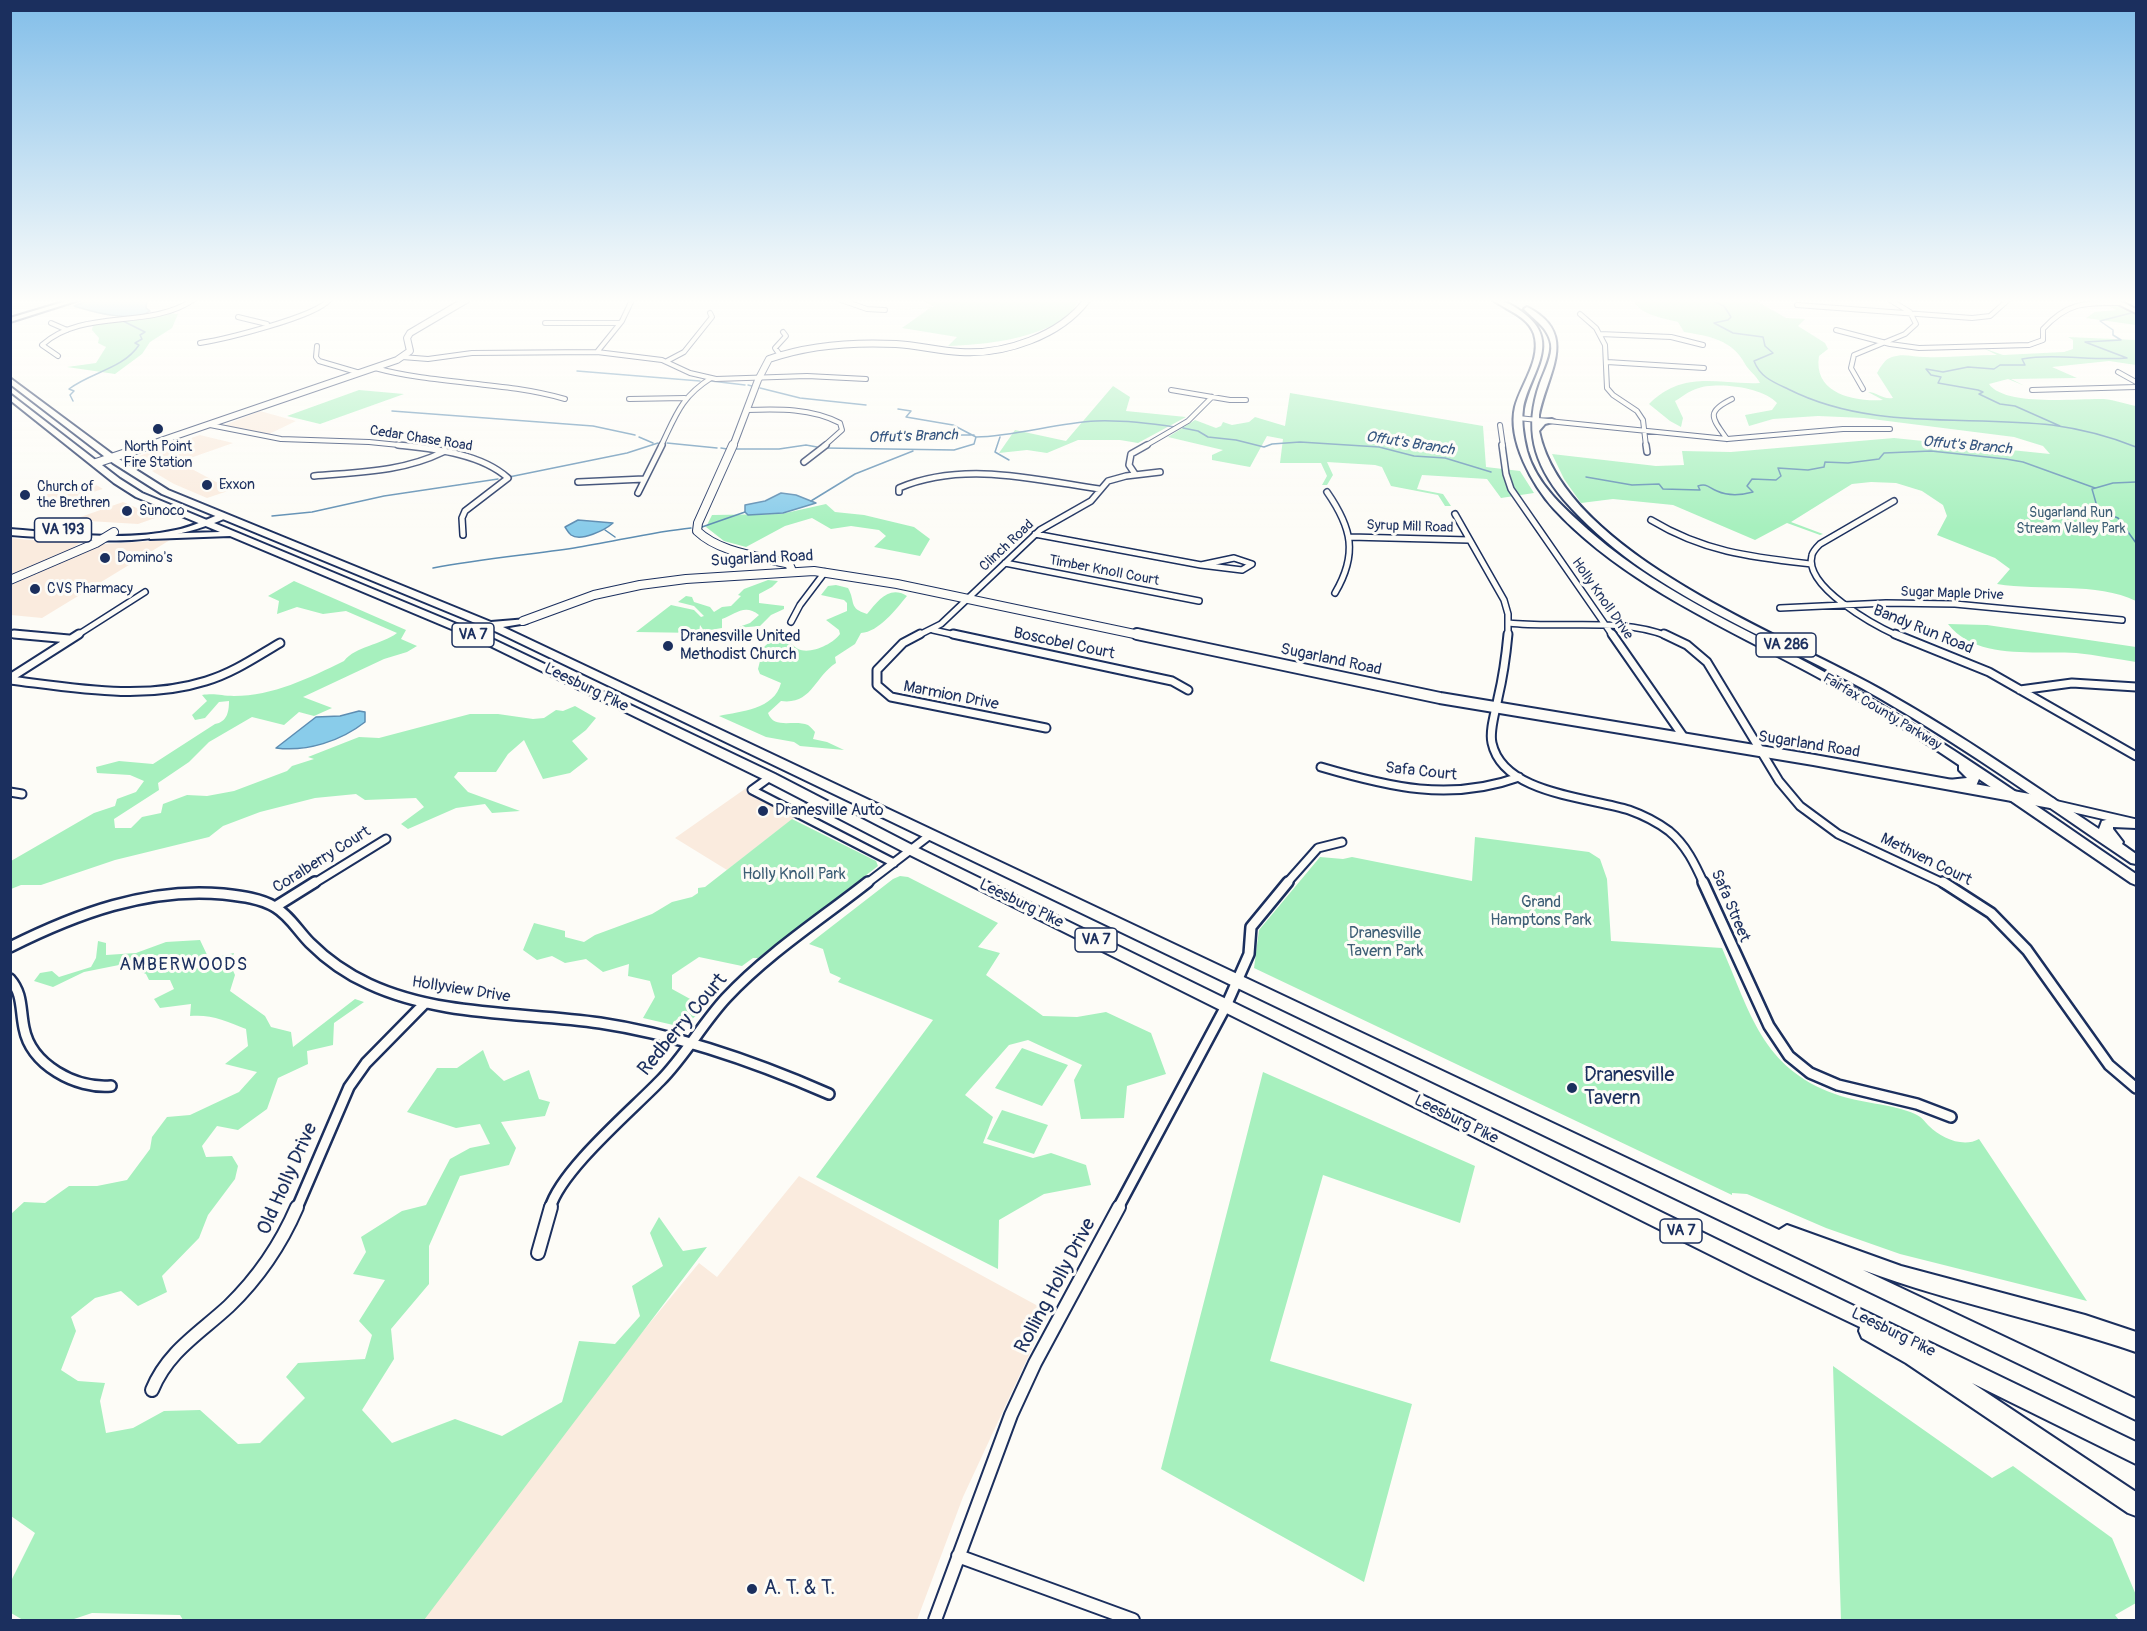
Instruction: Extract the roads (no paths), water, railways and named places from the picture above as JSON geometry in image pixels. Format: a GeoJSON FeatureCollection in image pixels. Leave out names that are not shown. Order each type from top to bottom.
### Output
{"type":"FeatureCollection","features":[{"type":"Feature","properties":{"kind":"highway","name":"Fairfax County Parkway"},"geometry":{"type":"LineString","coordinates":[[1529,376],[1519,407],[1518,418],[1526,461],[1539,483],[1566,515],[1610,554],[1682,602],[1857,694],[1934,742],[2136,880]]}},
{"type":"Feature","properties":{"kind":"highway","name":"Fairfax County Parkway"},"geometry":{"type":"LineString","coordinates":[[1545,376],[1535,405],[1539,450],[1558,486],[1581,512],[1623,549],[1666,579],[1722,612],[1892,700],[2136,859]]}},
{"type":"Feature","properties":{"kind":"highway","name":"Leesburg Pike"},"geometry":{"type":"LineString","coordinates":[[10,380],[113,457],[234,535],[484,639],[770,777],[911,850],[1226,1006],[2136,1453]]}},
{"type":"Feature","properties":{"kind":"highway","name":"Leesburg Pike"},"geometry":{"type":"LineString","coordinates":[[10,396],[139,495],[180,513],[211,521],[382,589],[445,607],[520,640],[2136,1410]]}},
{"type":"Feature","properties":{"kind":"highway"},"geometry":{"type":"LineString","coordinates":[[1535,424],[1552,421]]}},
{"type":"Feature","properties":{"kind":"highway"},"geometry":{"type":"LineString","coordinates":[[171,531],[185,522],[180,513]]}},
{"type":"Feature","properties":{"kind":"highway"},"geometry":{"type":"LineString","coordinates":[[153,537],[234,535]]}},
{"type":"Feature","properties":{"kind":"highway"},"geometry":{"type":"LineString","coordinates":[[487,625],[502,626],[523,621]]}},
{"type":"Feature","properties":{"kind":"highway"},"geometry":{"type":"LineString","coordinates":[[520,640],[515,629],[523,621]]}},
{"type":"Feature","properties":{"kind":"highway"},"geometry":{"type":"LineString","coordinates":[[1934,742],[1974,777],[1971,783],[1944,784]]}},
{"type":"Feature","properties":{"kind":"highway"},"geometry":{"type":"LineString","coordinates":[[2136,824],[2112,822],[2105,827],[2108,834],[2136,859]]}},
{"type":"Feature","properties":{"kind":"highway"},"geometry":{"type":"LineString","coordinates":[[1679,1191],[1901,1275],[2085,1325],[2136,1342]]}},
{"type":"Feature","properties":{"kind":"highway"},"geometry":{"type":"LineString","coordinates":[[1760,1270],[1913,1356],[2136,1505]]}},
{"type":"Feature","properties":{"kind":"main road","name":"VA 193"},"geometry":{"type":"LineString","coordinates":[[111,534],[171,531],[211,521]]}},
{"type":"Feature","properties":{"kind":"main road","name":"VA 193"},"geometry":{"type":"LineString","coordinates":[[10,530],[153,537],[211,521]]}},
{"type":"Feature","properties":{"kind":"street"},"geometry":{"type":"LineString","coordinates":[[96,463],[351,376]]}},
{"type":"Feature","properties":{"kind":"street"},"geometry":{"type":"LineString","coordinates":[[404,376],[527,388],[565,399]]}},
{"type":"Feature","properties":{"kind":"street"},"geometry":{"type":"LineString","coordinates":[[703,376],[758,380],[803,376]]}},
{"type":"Feature","properties":{"kind":"street"},"geometry":{"type":"LineString","coordinates":[[760,376],[698,523],[697,531],[705,538],[735,549],[789,564],[792,571]]}},
{"type":"Feature","properties":{"kind":"street"},"geometry":{"type":"LineString","coordinates":[[806,376],[866,379]]}},
{"type":"Feature","properties":{"kind":"street"},"geometry":{"type":"LineString","coordinates":[[1607,376],[1607,388],[1613,395],[1637,411],[1643,420],[1647,452]]}},
{"type":"Feature","properties":{"kind":"street"},"geometry":{"type":"LineString","coordinates":[[1854,376],[1863,388]]}},
{"type":"Feature","properties":{"kind":"street"},"geometry":{"type":"LineString","coordinates":[[2124,376],[2136,385]]}},
{"type":"Feature","properties":{"kind":"street"},"geometry":{"type":"LineString","coordinates":[[638,493],[685,398],[693,389],[711,378]]}},
{"type":"Feature","properties":{"kind":"street"},"geometry":{"type":"LineString","coordinates":[[2032,390],[2136,385]]}},
{"type":"Feature","properties":{"kind":"street"},"geometry":{"type":"LineString","coordinates":[[1171,390],[1246,400]]}},
{"type":"Feature","properties":{"kind":"street"},"geometry":{"type":"LineString","coordinates":[[1135,474],[1129,465],[1131,454],[1139,447],[1188,421],[1212,397]]}},
{"type":"Feature","properties":{"kind":"street"},"geometry":{"type":"LineString","coordinates":[[629,399],[685,398]]}},
{"type":"Feature","properties":{"kind":"street"},"geometry":{"type":"LineString","coordinates":[[1727,439],[1713,420],[1713,413],[1717,406],[1732,399]]}},
{"type":"Feature","properties":{"kind":"street"},"geometry":{"type":"LineString","coordinates":[[747,410],[796,412],[829,417],[840,423],[842,430],[840,434],[804,462]]}},
{"type":"Feature","properties":{"kind":"street"},"geometry":{"type":"LineString","coordinates":[[1518,418],[1535,424]]}},
{"type":"Feature","properties":{"kind":"street"},"geometry":{"type":"LineString","coordinates":[[1552,421],[1727,439],[1753,439],[1843,429],[1890,429]]}},
{"type":"Feature","properties":{"kind":"street","name":"Holly Knoll Drive"},"geometry":{"type":"LineString","coordinates":[[1500,425],[1505,470],[1511,489],[1685,739]]}},
{"type":"Feature","properties":{"kind":"street","name":"Cedar Chase Road"},"geometry":{"type":"LineString","coordinates":[[210,426],[268,438],[370,442],[443,452],[489,464],[504,472],[507,478],[502,487],[467,509],[462,516],[463,535]]}},
{"type":"Feature","properties":{"kind":"street"},"geometry":{"type":"LineString","coordinates":[[314,476],[394,470],[421,463],[443,452]]}},
{"type":"Feature","properties":{"kind":"street","name":"Clinch Road"},"geometry":{"type":"LineString","coordinates":[[968,600],[1035,534],[1091,501],[1099,489],[1112,479],[1160,472]]}},
{"type":"Feature","properties":{"kind":"street"},"geometry":{"type":"LineString","coordinates":[[899,492],[899,488],[921,479],[965,473],[1099,489]]}},
{"type":"Feature","properties":{"kind":"street"},"geometry":{"type":"LineString","coordinates":[[578,482],[644,479]]}},
{"type":"Feature","properties":{"kind":"street"},"geometry":{"type":"LineString","coordinates":[[1327,492],[1340,510],[1350,537],[1349,562],[1335,593]]}},
{"type":"Feature","properties":{"kind":"street"},"geometry":{"type":"LineString","coordinates":[[1651,520],[1678,537],[1706,548],[1811,564],[1812,554],[1820,544],[1894,501]]}},
{"type":"Feature","properties":{"kind":"street"},"geometry":{"type":"LineString","coordinates":[[1455,514],[1504,600],[1509,623]]}},
{"type":"Feature","properties":{"kind":"street"},"geometry":{"type":"LineString","coordinates":[[10,580],[111,534]]}},
{"type":"Feature","properties":{"kind":"street","name":"Timber Knoll Court"},"geometry":{"type":"LineString","coordinates":[[1035,534],[1228,570],[1242,570],[1252,564],[1234,558],[1200,564]]}},
{"type":"Feature","properties":{"kind":"street","name":"Syrup Mill Road"},"geometry":{"type":"LineString","coordinates":[[1350,537],[1469,540]]}},
{"type":"Feature","properties":{"kind":"street","name":"Timber Knoll Court"},"geometry":{"type":"LineString","coordinates":[[1005,563],[1198,601]]}},
{"type":"Feature","properties":{"kind":"street","name":"Bandy Run Road"},"geometry":{"type":"LineString","coordinates":[[1811,564],[1816,575],[1842,605],[1884,631],[1961,659],[2136,756]]}},
{"type":"Feature","properties":{"kind":"street","name":"Sugarland Road"},"geometry":{"type":"LineString","coordinates":[[523,621],[576,600],[628,587],[686,579],[792,571],[825,572],[1414,693],[2016,797],[2136,824]]}},
{"type":"Feature","properties":{"kind":"street"},"geometry":{"type":"LineString","coordinates":[[791,622],[793,613],[807,598],[825,572]]}},
{"type":"Feature","properties":{"kind":"street"},"geometry":{"type":"LineString","coordinates":[[10,679],[144,592]]}},
{"type":"Feature","properties":{"kind":"street","name":"Marmion Drive"},"geometry":{"type":"LineString","coordinates":[[968,600],[933,630],[903,643],[889,656],[878,670],[877,685],[891,697],[910,703],[1046,728]]}},
{"type":"Feature","properties":{"kind":"street","name":"Sugar Maple Drive"},"geometry":{"type":"LineString","coordinates":[[1780,608],[1963,604],[2122,620]]}},
{"type":"Feature","properties":{"kind":"street","name":"Methven Court"},"geometry":{"type":"LineString","coordinates":[[1509,623],[1547,627],[1647,630],[1677,640],[1695,651],[1707,662],[1791,797],[1822,824],[1855,843],[1959,891],[2004,924],[2027,950],[2109,1065],[2136,1088]]}},
{"type":"Feature","properties":{"kind":"street","name":"Safa Street"},"geometry":{"type":"LineString","coordinates":[[1509,623],[1492,737],[1493,749],[1502,764],[1519,777],[1558,793],[1639,814],[1662,826],[1681,842],[1694,860],[1735,957],[1773,1035],[1783,1050],[1798,1064],[1814,1075],[1838,1085],[1913,1103],[1951,1117]]}},
{"type":"Feature","properties":{"kind":"street","name":"Boscobel Court"},"geometry":{"type":"LineString","coordinates":[[933,630],[1172,681],[1188,690]]}},
{"type":"Feature","properties":{"kind":"street"},"geometry":{"type":"LineString","coordinates":[[10,634],[70,639]]}},
{"type":"Feature","properties":{"kind":"street"},"geometry":{"type":"LineString","coordinates":[[10,679],[127,693],[152,692],[207,680],[239,666],[280,643]]}},
{"type":"Feature","properties":{"kind":"street"},"geometry":{"type":"LineString","coordinates":[[2020,690],[2072,683],[2136,687]]}},
{"type":"Feature","properties":{"kind":"street","name":"Safa Court"},"geometry":{"type":"LineString","coordinates":[[1321,767],[1394,785],[1440,789],[1492,788],[1519,777]]}},
{"type":"Feature","properties":{"kind":"street"},"geometry":{"type":"LineString","coordinates":[[770,777],[752,790],[894,863]]}},
{"type":"Feature","properties":{"kind":"street"},"geometry":{"type":"LineString","coordinates":[[10,792],[22,794]]}},
{"type":"Feature","properties":{"kind":"street"},"geometry":{"type":"LineString","coordinates":[[798,814],[817,801]]}},
{"type":"Feature","properties":{"kind":"street","name":"Redberry Court"},"geometry":{"type":"LineString","coordinates":[[538,1253],[548,1215],[561,1183],[587,1153],[665,1076],[719,1006],[749,976],[930,835]]}},
{"type":"Feature","properties":{"kind":"street","name":"Coralberry Court"},"geometry":{"type":"LineString","coordinates":[[274,907],[386,839]]}},
{"type":"Feature","properties":{"kind":"street","name":"Rolling Holly Drive"},"geometry":{"type":"LineString","coordinates":[[935,1620],[1011,1415],[1035,1363],[1226,1006],[1249,954],[1251,927],[1257,916],[1318,848],[1342,842]]}},
{"type":"Feature","properties":{"kind":"street","name":"Hollyview Drive"},"geometry":{"type":"LineString","coordinates":[[10,947],[56,925],[95,911],[160,896],[223,894],[274,907],[336,966],[378,988],[424,1003],[603,1024],[690,1042],[739,1057],[829,1094]]}},
{"type":"Feature","properties":{"kind":"street"},"geometry":{"type":"LineString","coordinates":[[10,979],[20,993],[27,1040],[37,1054],[73,1081],[91,1086],[111,1086]]}},
{"type":"Feature","properties":{"kind":"street","name":"Old Holly Drive"},"geometry":{"type":"LineString","coordinates":[[152,1390],[163,1365],[174,1352],[228,1307],[274,1254],[286,1233],[349,1087],[366,1063],[424,1003]]}},
{"type":"Feature","properties":{"kind":"street"},"geometry":{"type":"LineString","coordinates":[[958,1556],[1133,1620]]}},
{"type":"Feature","properties":{"kind":"water"},"geometry":{"type":"Polygon","coordinates":[[[781,493],[796,495],[816,503],[783,513],[748,515],[745,512],[745,505],[765,501],[781,493]]]}},
{"type":"Feature","properties":{"kind":"water"},"geometry":{"type":"Polygon","coordinates":[[[578,520],[613,523],[593,534],[575,537],[565,527],[578,520]]]}},
{"type":"Feature","properties":{"kind":"water"},"geometry":{"type":"Polygon","coordinates":[[[359,711],[365,712],[365,722],[334,740],[311,747],[276,748],[316,717],[340,716],[359,711]]]}},
{"type":"Feature","properties":{"kind":"waterway"},"geometry":{"type":"LineString","coordinates":[[73,401],[70,395],[74,391],[69,389],[93,376]]}},
{"type":"Feature","properties":{"kind":"waterway"},"geometry":{"type":"LineString","coordinates":[[640,376],[700,381]]}},
{"type":"Feature","properties":{"kind":"waterway"},"geometry":{"type":"LineString","coordinates":[[1765,376],[1777,384],[1820,402],[1852,411],[1918,419],[2052,425],[2095,433],[2136,447]]}},
{"type":"Feature","properties":{"kind":"waterway"},"geometry":{"type":"LineString","coordinates":[[1937,376],[1941,377],[1938,383],[1978,390],[1983,392],[1979,394],[2000,404],[2015,406],[2060,426]]}},
{"type":"Feature","properties":{"kind":"waterway"},"geometry":{"type":"LineString","coordinates":[[711,381],[745,385]]}},
{"type":"Feature","properties":{"kind":"waterway"},"geometry":{"type":"LineString","coordinates":[[748,385],[752,386]]}},
{"type":"Feature","properties":{"kind":"waterway"},"geometry":{"type":"LineString","coordinates":[[760,388],[800,398],[866,405]]}},
{"type":"Feature","properties":{"kind":"waterway"},"geometry":{"type":"LineString","coordinates":[[898,409],[911,411],[906,417],[953,425],[972,435]]}},
{"type":"Feature","properties":{"kind":"waterway"},"geometry":{"type":"LineString","coordinates":[[392,411],[593,426],[635,435]]}},
{"type":"Feature","properties":{"kind":"waterway","name":"Offut's Branch"},"geometry":{"type":"LineString","coordinates":[[976,437],[1096,421],[1135,422],[1175,427]]}},
{"type":"Feature","properties":{"kind":"waterway","name":"Offut's Branch"},"geometry":{"type":"LineString","coordinates":[[1183,428],[1198,431],[1208,437],[1236,440],[1264,447],[1272,444],[1300,442],[1379,447],[1414,456],[1445,458],[1491,472]]}},
{"type":"Feature","properties":{"kind":"waterway"},"geometry":{"type":"LineString","coordinates":[[929,435],[972,435]]}},
{"type":"Feature","properties":{"kind":"waterway","name":"Offut's Branch"},"geometry":{"type":"LineString","coordinates":[[972,435],[976,437]]}},
{"type":"Feature","properties":{"kind":"waterway"},"geometry":{"type":"LineString","coordinates":[[639,437],[653,443]]}},
{"type":"Feature","properties":{"kind":"waterway","name":"Offut's Branch"},"geometry":{"type":"LineString","coordinates":[[825,448],[954,450],[974,444],[976,437]]}},
{"type":"Feature","properties":{"kind":"waterway"},"geometry":{"type":"LineString","coordinates":[[1000,437],[995,452],[1009,460]]}},
{"type":"Feature","properties":{"kind":"waterway"},"geometry":{"type":"LineString","coordinates":[[509,477],[627,453],[658,443]]}},
{"type":"Feature","properties":{"kind":"waterway","name":"Offut's Branch"},"geometry":{"type":"LineString","coordinates":[[667,443],[717,448]]}},
{"type":"Feature","properties":{"kind":"waterway"},"geometry":{"type":"LineString","coordinates":[[736,449],[779,449],[806,445],[817,447]]}},
{"type":"Feature","properties":{"kind":"waterway"},"geometry":{"type":"LineString","coordinates":[[721,448],[727,449]]}},
{"type":"Feature","properties":{"kind":"waterway"},"geometry":{"type":"LineString","coordinates":[[811,501],[855,474],[913,451]]}},
{"type":"Feature","properties":{"kind":"waterway","name":"Offut's Branch"},"geometry":{"type":"LineString","coordinates":[[1586,477],[1632,485],[1659,484],[1663,489],[1700,490],[1698,486],[1704,485],[1721,493],[1740,494],[1753,492],[1747,486],[1752,479],[1776,480],[1781,476],[1778,468],[1808,470],[1824,467],[1825,462],[1848,463],[1879,459],[1884,453],[1931,451],[2023,462],[2095,488]]}},
{"type":"Feature","properties":{"kind":"waterway"},"geometry":{"type":"LineString","coordinates":[[272,516],[312,512],[384,496],[498,479]]}},
{"type":"Feature","properties":{"kind":"waterway"},"geometry":{"type":"LineString","coordinates":[[2136,482],[2113,483],[2092,489],[2098,510],[2118,518],[2136,543]]}},
{"type":"Feature","properties":{"kind":"waterway"},"geometry":{"type":"LineString","coordinates":[[702,527],[745,512]]}},
{"type":"Feature","properties":{"kind":"waterway"},"geometry":{"type":"LineString","coordinates":[[433,568],[574,548],[691,528]]}},
{"type":"Feature","properties":{"kind":"waterway"},"geometry":{"type":"LineString","coordinates":[[605,530],[615,537]]}},
{"type":"Feature","properties":{"kind":"place","name":"North Point Fire Station"},"geometry":{"type":"Point","coordinates":[158,429]}},
{"type":"Feature","properties":{"kind":"place","name":"Exxon"},"geometry":{"type":"Point","coordinates":[207,485]}},
{"type":"Feature","properties":{"kind":"place","name":"Church of the Brethren"},"geometry":{"type":"Point","coordinates":[25,495]}},
{"type":"Feature","properties":{"kind":"place","name":"Sunoco"},"geometry":{"type":"Point","coordinates":[127,511]}},
{"type":"Feature","properties":{"kind":"place","name":"Domino's"},"geometry":{"type":"Point","coordinates":[105,558]}},
{"type":"Feature","properties":{"kind":"place","name":"CVS Pharmacy"},"geometry":{"type":"Point","coordinates":[35,589]}},
{"type":"Feature","properties":{"kind":"place","name":"Dranesville United Methodist Church"},"geometry":{"type":"Point","coordinates":[668,646]}},
{"type":"Feature","properties":{"kind":"place","name":"Dranesville Auto"},"geometry":{"type":"Point","coordinates":[763,811]}},
{"type":"Feature","properties":{"kind":"place","name":"Dranesville Tavern"},"geometry":{"type":"Point","coordinates":[1572,1088]}},
{"type":"Feature","properties":{"kind":"place","name":"A. T. & T."},"geometry":{"type":"Point","coordinates":[752,1589]}},
{"type":"Feature","properties":{"kind":"district","name":"AMBERWOODS"},"geometry":{"type":"Point","coordinates":[184,965]}},
{"type":"Feature","properties":{"kind":"park label","name":"Sugarland Run Stream Valley Park"},"geometry":{"type":"Point","coordinates":[2071,522]}},
{"type":"Feature","properties":{"kind":"park label","name":"Holly Knoll Park"},"geometry":{"type":"Point","coordinates":[794,875]}},
{"type":"Feature","properties":{"kind":"park label","name":"Grand Hamptons Park"},"geometry":{"type":"Point","coordinates":[1541,912]}},
{"type":"Feature","properties":{"kind":"park label","name":"Dranesville Tavern Park"},"geometry":{"type":"Point","coordinates":[1385,943]}}]}
